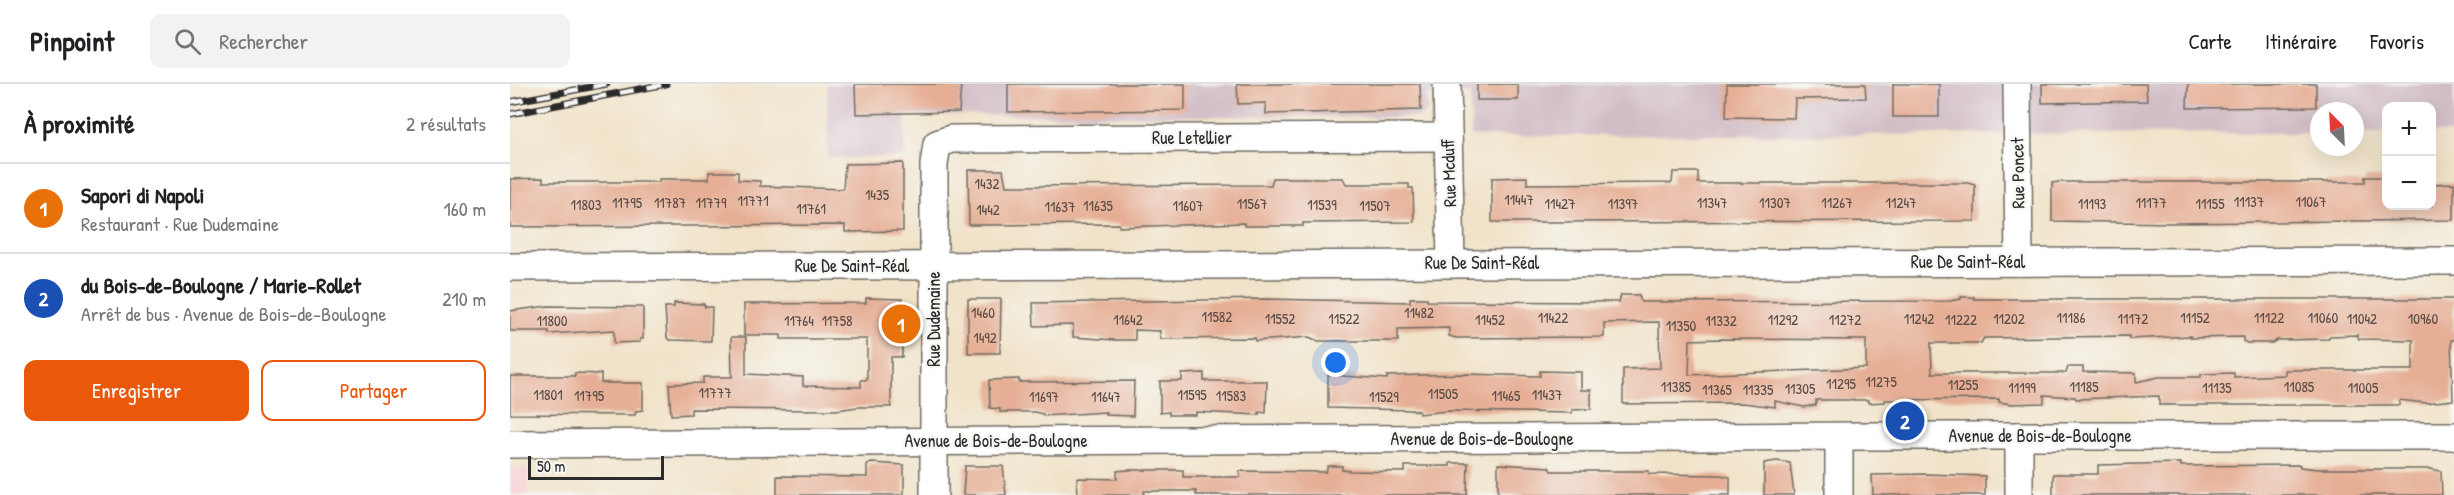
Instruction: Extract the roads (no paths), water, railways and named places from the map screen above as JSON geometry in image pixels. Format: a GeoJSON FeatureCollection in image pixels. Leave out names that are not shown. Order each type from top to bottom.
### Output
{"type":"FeatureCollection","features":[{"type":"Feature","properties":{"kind":"street","name":"Rue Mcduff"},"geometry":{"type":"LineString","coordinates":[[1448,84],[1451,262]]}},
{"type":"Feature","properties":{"kind":"street","name":"Rue Poncet"},"geometry":{"type":"LineString","coordinates":[[2017,84],[2019,262]]}},
{"type":"Feature","properties":{"kind":"street","name":"Rue Letellier"},"geometry":{"type":"LineString","coordinates":[[938,144],[951,139],[1448,137]]}},
{"type":"Feature","properties":{"kind":"street","name":"Rue Dudemaine"},"geometry":{"type":"LineString","coordinates":[[934,495],[934,158],[938,144]]}},
{"type":"Feature","properties":{"kind":"street","name":"Rue De Saint-Réal"},"geometry":{"type":"LineString","coordinates":[[510,267],[1451,262],[2454,261]]}},
{"type":"Feature","properties":{"kind":"street"},"geometry":{"type":"LineString","coordinates":[[2019,436],[2019,495]]}},
{"type":"Feature","properties":{"kind":"street","name":"Avenue de Bois-de-Boulogne"},"geometry":{"type":"LineString","coordinates":[[510,444],[2454,436]]}},
{"type":"Feature","properties":{"kind":"street"},"geometry":{"type":"LineString","coordinates":[[1839,437],[1839,495]]}},
{"type":"Feature","properties":{"kind":"railway"},"geometry":{"type":"LineString","coordinates":[[510,102],[607,84]]}},
{"type":"Feature","properties":{"kind":"railway"},"geometry":{"type":"LineString","coordinates":[[510,114],[666,84]]}},
{"type":"Feature","properties":{"kind":"place","name":"Sapori di Napoli"},"geometry":{"type":"Point","coordinates":[901,324]}},
{"type":"Feature","properties":{"kind":"place","name":"du Bois-de-Boulogne / Marie-Rollet"},"geometry":{"type":"Point","coordinates":[1905,421]}}]}
